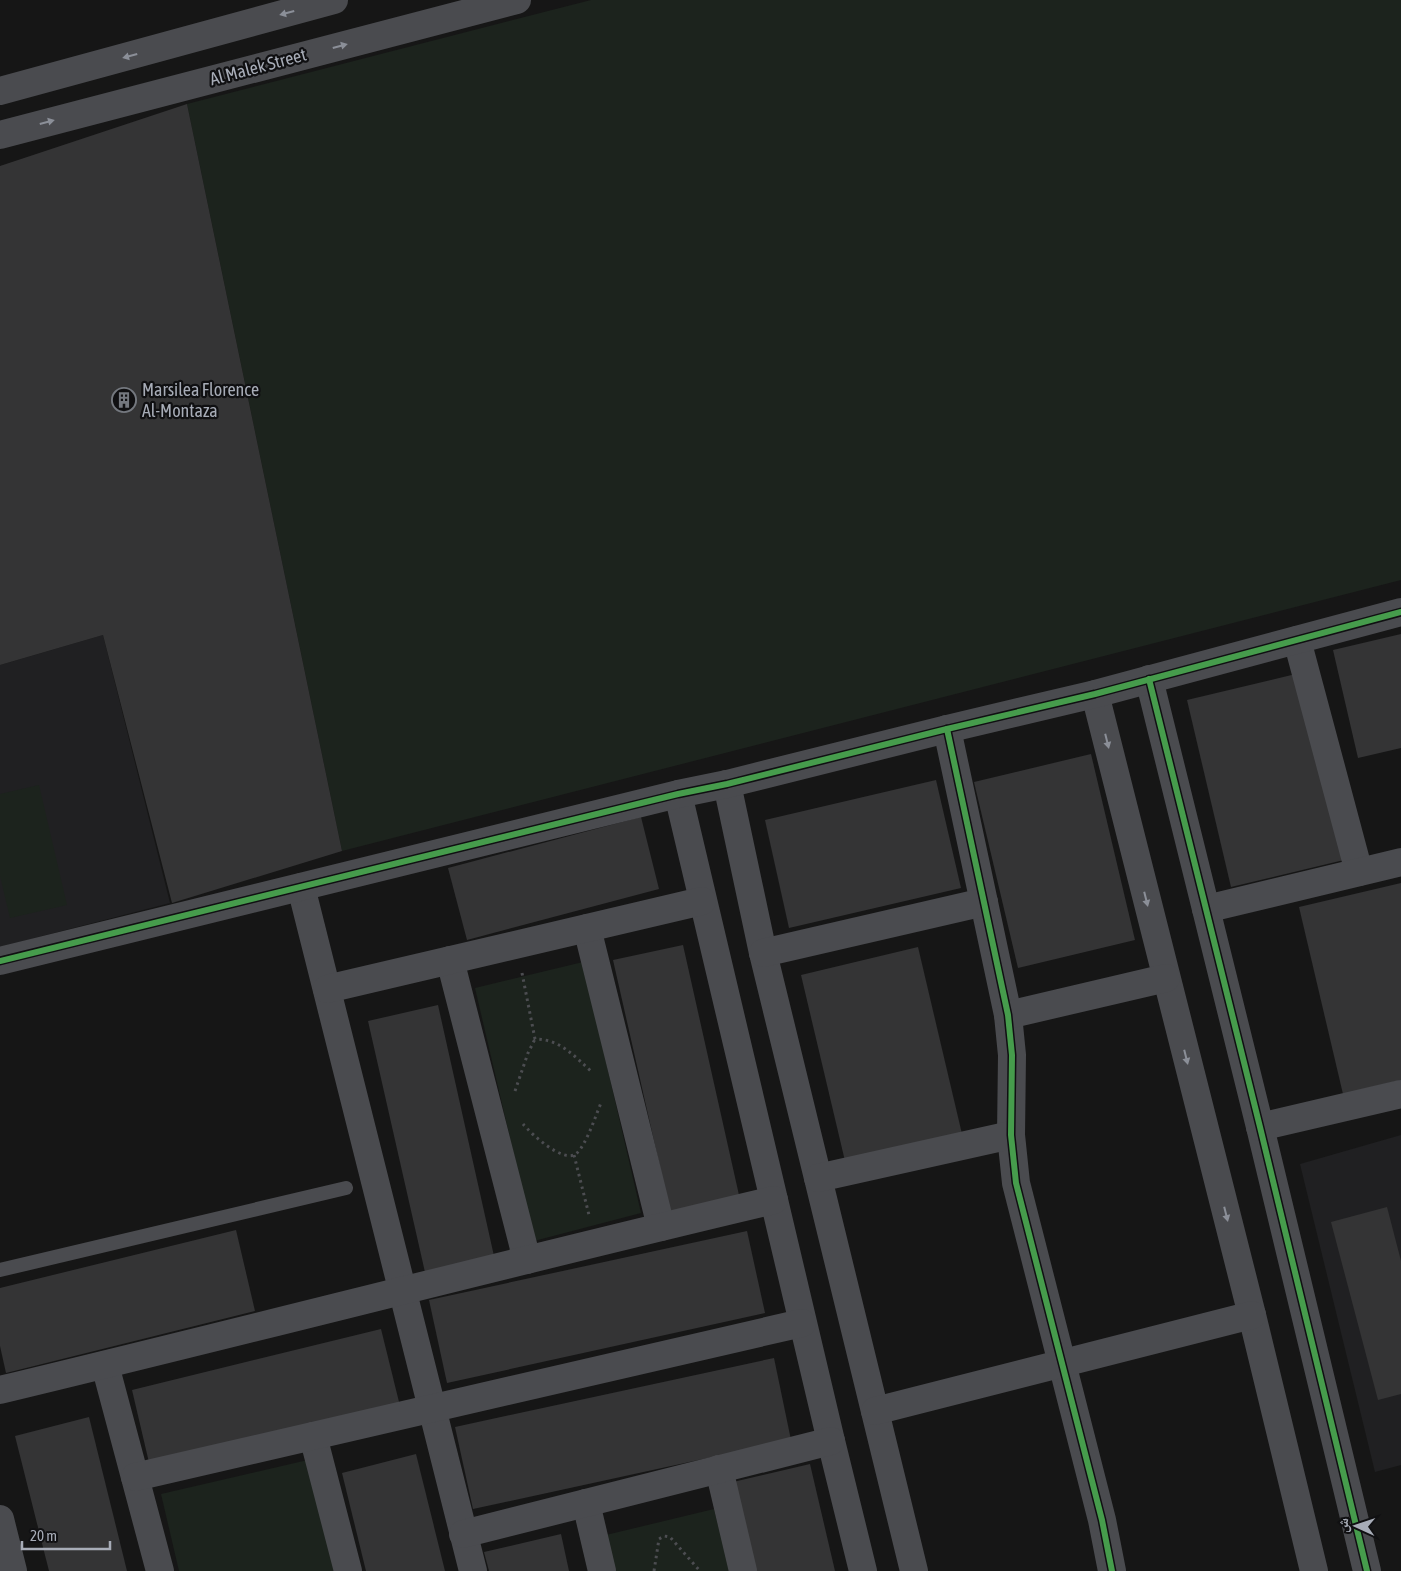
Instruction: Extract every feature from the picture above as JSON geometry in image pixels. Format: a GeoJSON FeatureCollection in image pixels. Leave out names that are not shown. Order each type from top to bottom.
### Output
{"type":"FeatureCollection","features":[{"type":"Feature","properties":{"kind":"street"},"geometry":{"type":"LineString","coordinates":[[0,91],[334,0]]}},
{"type":"Feature","properties":{"kind":"street","name":"Al Malek Street"},"geometry":{"type":"LineString","coordinates":[[0,135],[517,0]]}},
{"type":"Feature","properties":{"kind":"street"},"geometry":{"type":"LineString","coordinates":[[0,961],[678,794],[727,784],[1095,694],[1401,612]]}},
{"type":"Feature","properties":{"kind":"street"},"geometry":{"type":"LineString","coordinates":[[1297,640],[1359,872]]}},
{"type":"Feature","properties":{"kind":"street"},"geometry":{"type":"LineString","coordinates":[[1149,679],[1367,1571]]}},
{"type":"Feature","properties":{"kind":"street"},"geometry":{"type":"LineString","coordinates":[[1095,694],[1252,1316],[1314,1571]]}},
{"type":"Feature","properties":{"kind":"street"},"geometry":{"type":"LineString","coordinates":[[947,729],[1008,1015],[1012,1055],[1011,1135],[1016,1183],[1102,1520],[1112,1571]]}},
{"type":"Feature","properties":{"kind":"street"},"geometry":{"type":"LineString","coordinates":[[727,784],[763,953],[914,1571]]}},
{"type":"Feature","properties":{"kind":"street"},"geometry":{"type":"LineString","coordinates":[[678,794],[802,1323],[863,1571]]}},
{"type":"Feature","properties":{"kind":"street"},"geometry":{"type":"LineString","coordinates":[[1206,909],[1401,862]]}},
{"type":"Feature","properties":{"kind":"street"},"geometry":{"type":"LineString","coordinates":[[301,886],[473,1571]]}},
{"type":"Feature","properties":{"kind":"street"},"geometry":{"type":"LineString","coordinates":[[327,989],[702,901]]}},
{"type":"Feature","properties":{"kind":"street"},"geometry":{"type":"LineString","coordinates":[[763,953],[984,902]]}},
{"type":"Feature","properties":{"kind":"street"},"geometry":{"type":"LineString","coordinates":[[588,928],[661,1227]]}},
{"type":"Feature","properties":{"kind":"street"},"geometry":{"type":"LineString","coordinates":[[450,960],[527,1260]]}},
{"type":"Feature","properties":{"kind":"street"},"geometry":{"type":"LineString","coordinates":[[1008,1015],[1166,978]]}},
{"type":"Feature","properties":{"kind":"street"},"geometry":{"type":"LineString","coordinates":[[1260,1127],[1401,1094]]}},
{"type":"Feature","properties":{"kind":"street"},"geometry":{"type":"LineString","coordinates":[[818,1178],[1011,1135]]}},
{"type":"Feature","properties":{"kind":"street"},"geometry":{"type":"LineString","coordinates":[[0,1390],[774,1200]]}},
{"type":"Feature","properties":{"kind":"street"},"geometry":{"type":"LineString","coordinates":[[875,1411],[1252,1316]]}},
{"type":"Feature","properties":{"kind":"street"},"geometry":{"type":"LineString","coordinates":[[135,1477],[802,1323]]}},
{"type":"Feature","properties":{"kind":"street"},"geometry":{"type":"LineString","coordinates":[[105,1365],[160,1571]]}},
{"type":"Feature","properties":{"kind":"street"},"geometry":{"type":"LineString","coordinates":[[313,1436],[348,1571]]}},
{"type":"Feature","properties":{"kind":"street"},"geometry":{"type":"LineString","coordinates":[[464,1534],[831,1441]]}},
{"type":"Feature","properties":{"kind":"street"},"geometry":{"type":"LineString","coordinates":[[718,1469],[743,1571]]}},
{"type":"Feature","properties":{"kind":"street"},"geometry":{"type":"LineString","coordinates":[[586,1503],[602,1571]]}},
{"type":"Feature","properties":{"kind":"street"},"geometry":{"type":"LineString","coordinates":[[0,1519],[13,1571]]}},
{"type":"Feature","properties":{"kind":"lane"},"geometry":{"type":"LineString","coordinates":[[0,1270],[346,1188]]}},
{"type":"Feature","properties":{"kind":"path"},"geometry":{"type":"LineString","coordinates":[[514,1097],[515,1088],[535,1039],[522,972]]}},
{"type":"Feature","properties":{"kind":"path"},"geometry":{"type":"LineString","coordinates":[[535,1039],[546,1039],[554,1042],[596,1075]]}},
{"type":"Feature","properties":{"kind":"path"},"geometry":{"type":"LineString","coordinates":[[522,1123],[557,1152],[565,1156],[574,1156],[579,1152],[583,1144],[602,1100]]}},
{"type":"Feature","properties":{"kind":"path"},"geometry":{"type":"LineString","coordinates":[[574,1156],[589,1216]]}},
{"type":"Feature","properties":{"kind":"path"},"geometry":{"type":"LineString","coordinates":[[654,1571],[659,1540],[664,1536],[670,1537],[700,1571]]}},
{"type":"Feature","properties":{"kind":"shaded area"},"geometry":{"type":"Polygon","coordinates":[[[591,0],[1401,0],[1401,580],[342,851],[187,104],[591,0]]]}},
{"type":"Feature","properties":{"kind":"shaded area"},"geometry":{"type":"Polygon","coordinates":[[[103,635],[170,903],[0,947],[0,665],[103,635]]]}},
{"type":"Feature","properties":{"kind":"shaded area"},"geometry":{"type":"Polygon","coordinates":[[[39,785],[67,905],[10,918],[0,876],[0,794],[39,785]]]}},
{"type":"Feature","properties":{"kind":"shaded area"},"geometry":{"type":"Polygon","coordinates":[[[583,962],[641,1213],[534,1241],[475,988],[583,962]]]}},
{"type":"Feature","properties":{"kind":"shaded area"},"geometry":{"type":"Polygon","coordinates":[[[1401,1135],[1401,1465],[1375,1472],[1300,1164],[1401,1135]]]}},
{"type":"Feature","properties":{"kind":"shaded area"},"geometry":{"type":"Polygon","coordinates":[[[312,1459],[338,1571],[179,1571],[161,1494],[312,1459]]]}},
{"type":"Feature","properties":{"kind":"shaded area"},"geometry":{"type":"Polygon","coordinates":[[[714,1509],[730,1571],[615,1571],[606,1535],[714,1509]]]}},
{"type":"Feature","properties":{"kind":"building","name":"Marsilea Florence Al-Montaza"},"geometry":{"type":"Polygon","coordinates":[[[187,104],[342,851],[172,903],[103,635],[0,665],[0,166],[187,104]]]}},
{"type":"Feature","properties":{"kind":"building"},"geometry":{"type":"Polygon","coordinates":[[[1401,634],[1401,748],[1358,758],[1333,650],[1401,634]]]}},
{"type":"Feature","properties":{"kind":"building"},"geometry":{"type":"Polygon","coordinates":[[[1304,672],[1348,859],[1231,887],[1187,700],[1304,672]]]}},
{"type":"Feature","properties":{"kind":"building"},"geometry":{"type":"Polygon","coordinates":[[[1091,754],[1135,940],[1018,968],[974,782],[1091,754]]]}},
{"type":"Feature","properties":{"kind":"building"},"geometry":{"type":"Polygon","coordinates":[[[936,780],[961,888],[789,928],[765,820],[936,780]]]}},
{"type":"Feature","properties":{"kind":"building"},"geometry":{"type":"Polygon","coordinates":[[[641,817],[659,889],[467,940],[448,868],[641,817]]]}},
{"type":"Feature","properties":{"kind":"building"},"geometry":{"type":"Polygon","coordinates":[[[1401,883],[1401,1080],[1343,1094],[1299,907],[1401,883]]]}},
{"type":"Feature","properties":{"kind":"building"},"geometry":{"type":"Polygon","coordinates":[[[683,945],[741,1204],[672,1220],[613,960],[683,945]]]}},
{"type":"Feature","properties":{"kind":"building"},"geometry":{"type":"Polygon","coordinates":[[[918,947],[962,1134],[845,1161],[801,975],[918,947]]]}},
{"type":"Feature","properties":{"kind":"building"},"geometry":{"type":"Polygon","coordinates":[[[438,1005],[496,1265],[427,1281],[368,1021],[438,1005]]]}},
{"type":"Feature","properties":{"kind":"building"},"geometry":{"type":"Polygon","coordinates":[[[1387,1207],[1401,1261],[1401,1394],[1378,1400],[1331,1222],[1387,1207]]]}},
{"type":"Feature","properties":{"kind":"building"},"geometry":{"type":"Polygon","coordinates":[[[236,1230],[255,1311],[6,1373],[0,1346],[0,1288],[236,1230]]]}},
{"type":"Feature","properties":{"kind":"building"},"geometry":{"type":"Polygon","coordinates":[[[747,1231],[765,1313],[447,1383],[429,1300],[747,1231]]]}},
{"type":"Feature","properties":{"kind":"building"},"geometry":{"type":"Polygon","coordinates":[[[381,1329],[401,1410],[151,1471],[132,1390],[381,1329]]]}},
{"type":"Feature","properties":{"kind":"building"},"geometry":{"type":"Polygon","coordinates":[[[774,1358],[791,1440],[473,1509],[455,1427],[774,1358]]]}},
{"type":"Feature","properties":{"kind":"building"},"geometry":{"type":"Polygon","coordinates":[[[89,1417],[127,1571],[49,1571],[15,1436],[89,1417]]]}},
{"type":"Feature","properties":{"kind":"building"},"geometry":{"type":"Polygon","coordinates":[[[416,1454],[445,1571],[366,1571],[342,1473],[416,1454]]]}},
{"type":"Feature","properties":{"kind":"building"},"geometry":{"type":"Polygon","coordinates":[[[810,1464],[835,1571],[754,1571],[733,1482],[810,1464]]]}},
{"type":"Feature","properties":{"kind":"building"},"geometry":{"type":"Polygon","coordinates":[[[561,1534],[569,1571],[489,1571],[484,1552],[561,1534]]]}},
{"type":"Feature","properties":{"kind":"cycle path"},"geometry":{"type":"LineString","coordinates":[[0,961],[678,794],[727,784],[1095,694],[1401,612]]}},
{"type":"Feature","properties":{"kind":"cycle path"},"geometry":{"type":"LineString","coordinates":[[1149,679],[1367,1571]]}},
{"type":"Feature","properties":{"kind":"cycle path"},"geometry":{"type":"LineString","coordinates":[[947,729],[1008,1015],[1012,1055],[1011,1135],[1016,1183],[1102,1520],[1112,1571]]}},
{"type":"Feature","properties":{"kind":"place","name":"Marsilea Florence Al-Montaza"},"geometry":{"type":"Point","coordinates":[124,400]}}]}
